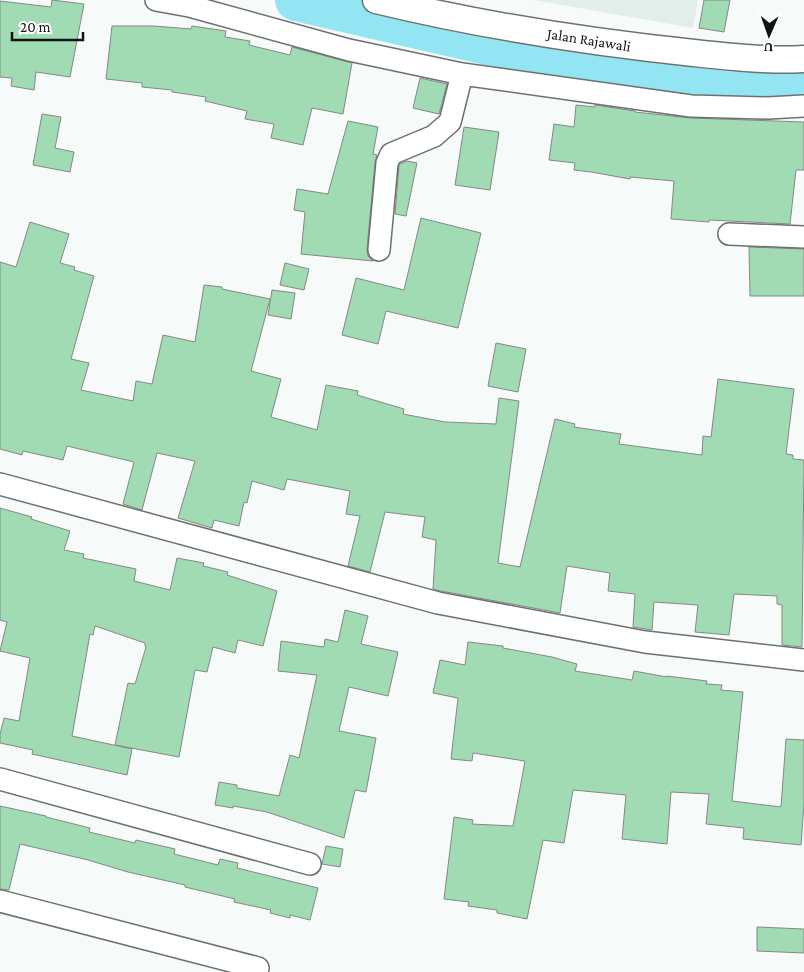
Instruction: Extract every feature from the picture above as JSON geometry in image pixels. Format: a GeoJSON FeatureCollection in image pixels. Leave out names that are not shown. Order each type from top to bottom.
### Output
{"type":"FeatureCollection","features":[{"type":"Feature","properties":{"kind":"street"},"geometry":{"type":"LineString","coordinates":[[156,0],[189,6],[349,50],[462,74],[691,106],[768,108],[804,106]]}},
{"type":"Feature","properties":{"kind":"street","name":"Jalan Rajawali"},"geometry":{"type":"LineString","coordinates":[[376,0],[511,27],[647,49],[753,59],[804,60]]}},
{"type":"Feature","properties":{"kind":"street"},"geometry":{"type":"LineString","coordinates":[[380,250],[387,163],[391,154],[434,136],[450,122],[462,74]]}},
{"type":"Feature","properties":{"kind":"street"},"geometry":{"type":"LineString","coordinates":[[729,234],[804,237]]}},
{"type":"Feature","properties":{"kind":"street"},"geometry":{"type":"LineString","coordinates":[[0,484],[438,603],[645,642],[804,660]]}},
{"type":"Feature","properties":{"kind":"street"},"geometry":{"type":"LineString","coordinates":[[0,779],[310,864]]}},
{"type":"Feature","properties":{"kind":"street"},"geometry":{"type":"LineString","coordinates":[[0,901],[258,968]]}},
{"type":"Feature","properties":{"kind":"shaded area"},"geometry":{"type":"Polygon","coordinates":[[[534,0],[698,0],[693,28],[534,0]]]}},
{"type":"Feature","properties":{"kind":"building"},"geometry":{"type":"Polygon","coordinates":[[[52,0],[84,4],[70,77],[36,72],[34,90],[11,86],[12,78],[0,77],[0,1],[51,7],[52,0]]]}},
{"type":"Feature","properties":{"kind":"building"},"geometry":{"type":"Polygon","coordinates":[[[704,0],[730,0],[724,32],[699,28],[704,0]]]}},
{"type":"Feature","properties":{"kind":"building"},"geometry":{"type":"Polygon","coordinates":[[[112,26],[154,26],[191,29],[192,26],[226,31],[225,37],[250,41],[249,45],[290,55],[292,47],[352,63],[343,114],[312,108],[303,145],[271,138],[274,124],[245,119],[247,111],[205,101],[206,97],[172,92],[172,90],[142,87],[142,83],[106,79],[112,26]]]}},
{"type":"Feature","properties":{"kind":"building"},"geometry":{"type":"Polygon","coordinates":[[[420,78],[447,84],[439,114],[413,108],[420,78]]]}},
{"type":"Feature","properties":{"kind":"building"},"geometry":{"type":"Polygon","coordinates":[[[576,105],[595,107],[595,105],[635,112],[691,118],[804,122],[804,170],[796,170],[790,224],[671,219],[674,181],[630,177],[630,179],[574,170],[575,163],[549,160],[554,124],[574,127],[576,105]]]}},
{"type":"Feature","properties":{"kind":"building"},"geometry":{"type":"Polygon","coordinates":[[[42,114],[61,117],[55,148],[74,152],[70,172],[33,165],[42,114]]]}},
{"type":"Feature","properties":{"kind":"building"},"geometry":{"type":"Polygon","coordinates":[[[348,121],[378,127],[373,154],[377,155],[367,249],[368,256],[373,261],[301,254],[305,212],[294,210],[297,189],[328,194],[348,121]]]}},
{"type":"Feature","properties":{"kind":"building"},"geometry":{"type":"Polygon","coordinates":[[[464,127],[499,132],[490,190],[455,185],[464,127]]]}},
{"type":"Feature","properties":{"kind":"building"},"geometry":{"type":"Polygon","coordinates":[[[407,161],[417,163],[406,216],[395,214],[399,166],[407,161]]]}},
{"type":"Feature","properties":{"kind":"building"},"geometry":{"type":"Polygon","coordinates":[[[421,218],[481,233],[458,328],[386,311],[378,344],[342,335],[356,278],[404,290],[421,218]]]}},
{"type":"Feature","properties":{"kind":"building"},"geometry":{"type":"Polygon","coordinates":[[[30,222],[69,234],[60,263],[75,267],[74,270],[94,276],[71,359],[89,363],[81,390],[133,401],[136,381],[152,384],[163,335],[195,342],[204,285],[222,287],[222,289],[270,299],[251,371],[281,379],[271,417],[317,430],[326,385],[358,391],[357,395],[404,409],[403,414],[445,422],[496,424],[499,398],[519,401],[498,563],[520,567],[555,419],[575,424],[574,427],[621,434],[619,444],[702,455],[703,436],[711,437],[718,379],[794,389],[786,454],[793,455],[793,459],[804,460],[802,647],[782,645],[782,605],[777,604],[777,596],[734,594],[729,635],[695,632],[698,605],[654,602],[652,630],[633,627],[635,594],[608,591],[610,573],[567,566],[560,613],[441,591],[433,589],[436,540],[422,537],[425,517],[385,512],[370,572],[348,566],[360,516],[346,514],[350,491],[287,479],[284,490],[252,481],[247,503],[244,502],[239,526],[214,520],[212,528],[178,518],[195,461],[157,453],[142,510],[123,504],[134,462],[67,446],[63,460],[23,451],[22,455],[0,449],[0,262],[16,267],[30,222]]]}},
{"type":"Feature","properties":{"kind":"building"},"geometry":{"type":"Polygon","coordinates":[[[749,247],[804,249],[804,296],[750,296],[749,247]]]}},
{"type":"Feature","properties":{"kind":"building"},"geometry":{"type":"Polygon","coordinates":[[[285,263],[309,269],[304,290],[280,285],[285,263]]]}},
{"type":"Feature","properties":{"kind":"building"},"geometry":{"type":"Polygon","coordinates":[[[272,290],[295,293],[291,319],[268,315],[272,290]]]}},
{"type":"Feature","properties":{"kind":"building"},"geometry":{"type":"Polygon","coordinates":[[[496,343],[526,349],[518,392],[488,386],[496,343]]]}},
{"type":"Feature","properties":{"kind":"building"},"geometry":{"type":"Polygon","coordinates":[[[0,508],[70,531],[64,550],[84,554],[83,558],[136,569],[134,581],[170,590],[177,558],[204,563],[203,566],[228,572],[227,575],[277,591],[263,646],[238,640],[235,653],[213,647],[207,672],[195,670],[179,757],[115,745],[128,683],[135,684],[146,647],[145,643],[95,626],[93,635],[90,634],[72,736],[132,749],[127,775],[32,754],[33,750],[0,743],[4,718],[19,721],[30,658],[0,651],[7,622],[0,620],[0,508]]]}},
{"type":"Feature","properties":{"kind":"building"},"geometry":{"type":"Polygon","coordinates":[[[345,610],[368,616],[361,644],[398,652],[388,696],[349,687],[339,731],[376,738],[366,792],[355,790],[344,838],[267,812],[215,805],[219,782],[237,785],[237,788],[279,796],[290,755],[299,758],[317,675],[278,671],[281,641],[324,647],[325,639],[338,642],[345,610]]]}},
{"type":"Feature","properties":{"kind":"building"},"geometry":{"type":"Polygon","coordinates":[[[468,642],[503,646],[503,648],[552,657],[577,664],[575,671],[632,680],[634,671],[707,681],[706,684],[722,685],[721,690],[743,692],[732,801],[781,807],[786,739],[804,740],[804,804],[801,845],[743,839],[744,828],[706,824],[709,794],[671,792],[667,844],[622,839],[626,795],[573,790],[564,843],[543,840],[527,919],[497,913],[497,910],[468,906],[469,902],[444,899],[454,817],[473,820],[472,824],[513,826],[525,761],[473,753],[472,761],[451,759],[458,698],[433,693],[440,660],[465,665],[468,642]]]}},
{"type":"Feature","properties":{"kind":"building"},"geometry":{"type":"Polygon","coordinates":[[[0,806],[90,828],[89,832],[135,843],[136,840],[175,849],[174,854],[218,865],[220,859],[238,863],[237,868],[318,888],[310,920],[270,913],[271,910],[234,902],[235,899],[185,887],[185,885],[20,844],[9,890],[0,889],[0,806]]]}},
{"type":"Feature","properties":{"kind":"building"},"geometry":{"type":"Polygon","coordinates":[[[326,846],[343,849],[340,867],[322,864],[326,846]]]}},
{"type":"Feature","properties":{"kind":"building"},"geometry":{"type":"Polygon","coordinates":[[[757,927],[804,929],[804,953],[757,951],[757,927]]]}},
{"type":"Feature","properties":{"kind":"waterway"},"geometry":{"type":"LineString","coordinates":[[296,0],[609,72],[759,76],[804,74]]}}]}
